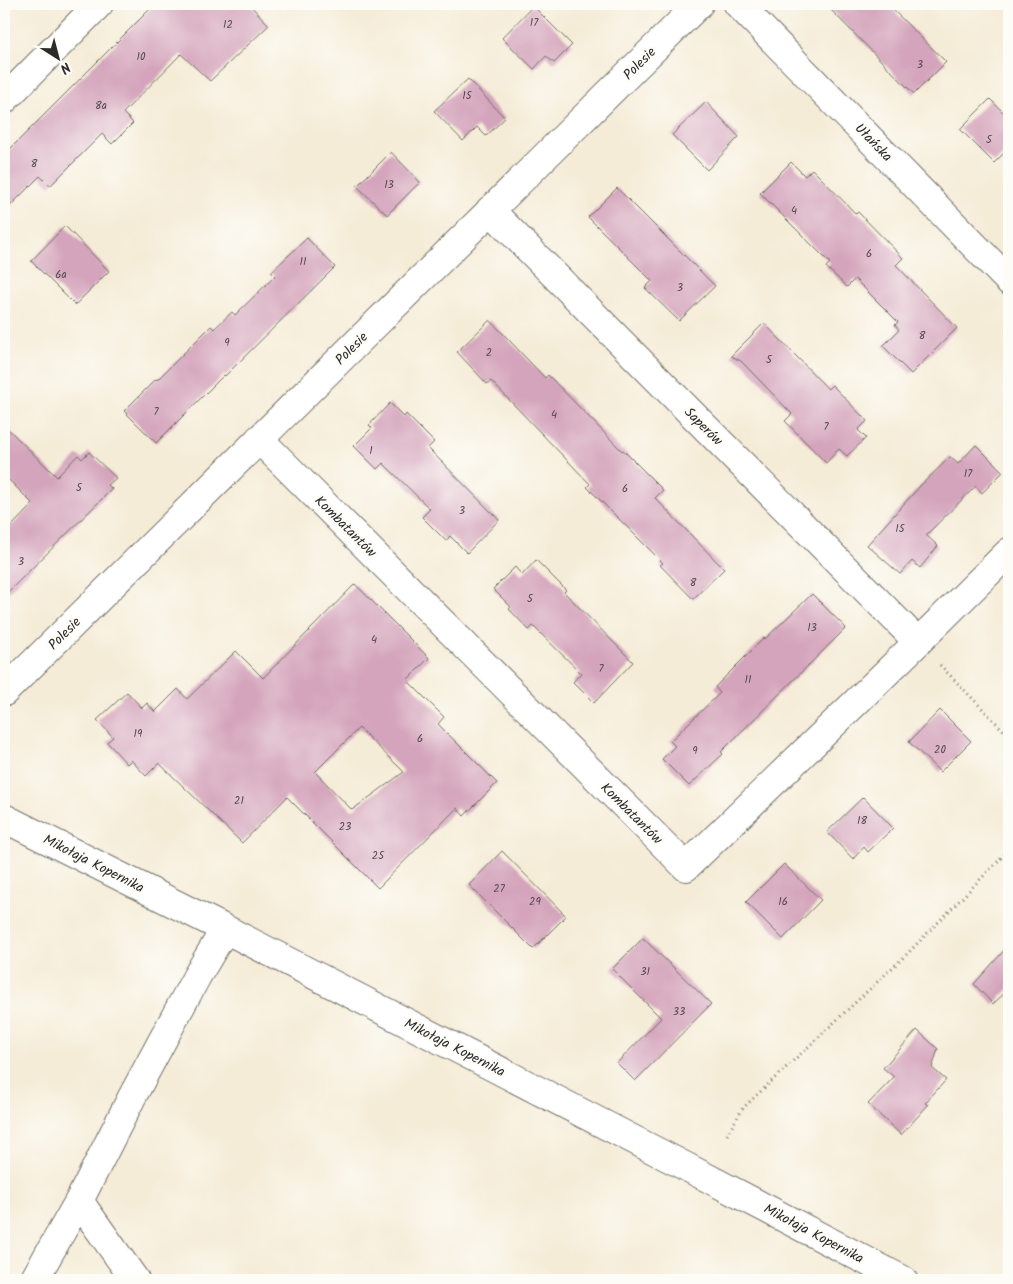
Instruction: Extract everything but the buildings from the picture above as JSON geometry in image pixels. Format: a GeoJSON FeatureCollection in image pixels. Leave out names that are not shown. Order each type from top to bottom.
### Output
{"type":"FeatureCollection","features":[{"type":"Feature","properties":{"kind":"street"},"geometry":{"type":"LineString","coordinates":[[4,100],[99,4]]}},
{"type":"Feature","properties":{"kind":"street","name":"Polesie"},"geometry":{"type":"LineString","coordinates":[[4,692],[699,4]]}},
{"type":"Feature","properties":{"kind":"street","name":"Ułańska"},"geometry":{"type":"LineString","coordinates":[[738,4],[1009,281]]}},
{"type":"Feature","properties":{"kind":"street","name":"Saperów"},"geometry":{"type":"LineString","coordinates":[[490,210],[918,642]]}},
{"type":"Feature","properties":{"kind":"street","name":"Kombatantów"},"geometry":{"type":"LineString","coordinates":[[259,439],[686,867],[1009,552]]}},
{"type":"Feature","properties":{"kind":"street","name":"Mikołaja Kopernika"},"geometry":{"type":"LineString","coordinates":[[4,818],[225,929],[903,1280]]}},
{"type":"Feature","properties":{"kind":"street"},"geometry":{"type":"LineString","coordinates":[[34,1280],[79,1201],[197,976],[225,929]]}},
{"type":"Feature","properties":{"kind":"street"},"geometry":{"type":"LineString","coordinates":[[79,1201],[135,1280]]}},
{"type":"Feature","properties":{"kind":"path"},"geometry":{"type":"LineString","coordinates":[[918,642],[1009,736]]}},
{"type":"Feature","properties":{"kind":"path"},"geometry":{"type":"LineString","coordinates":[[727,1135],[743,1108],[907,954],[1009,850]]}}]}
